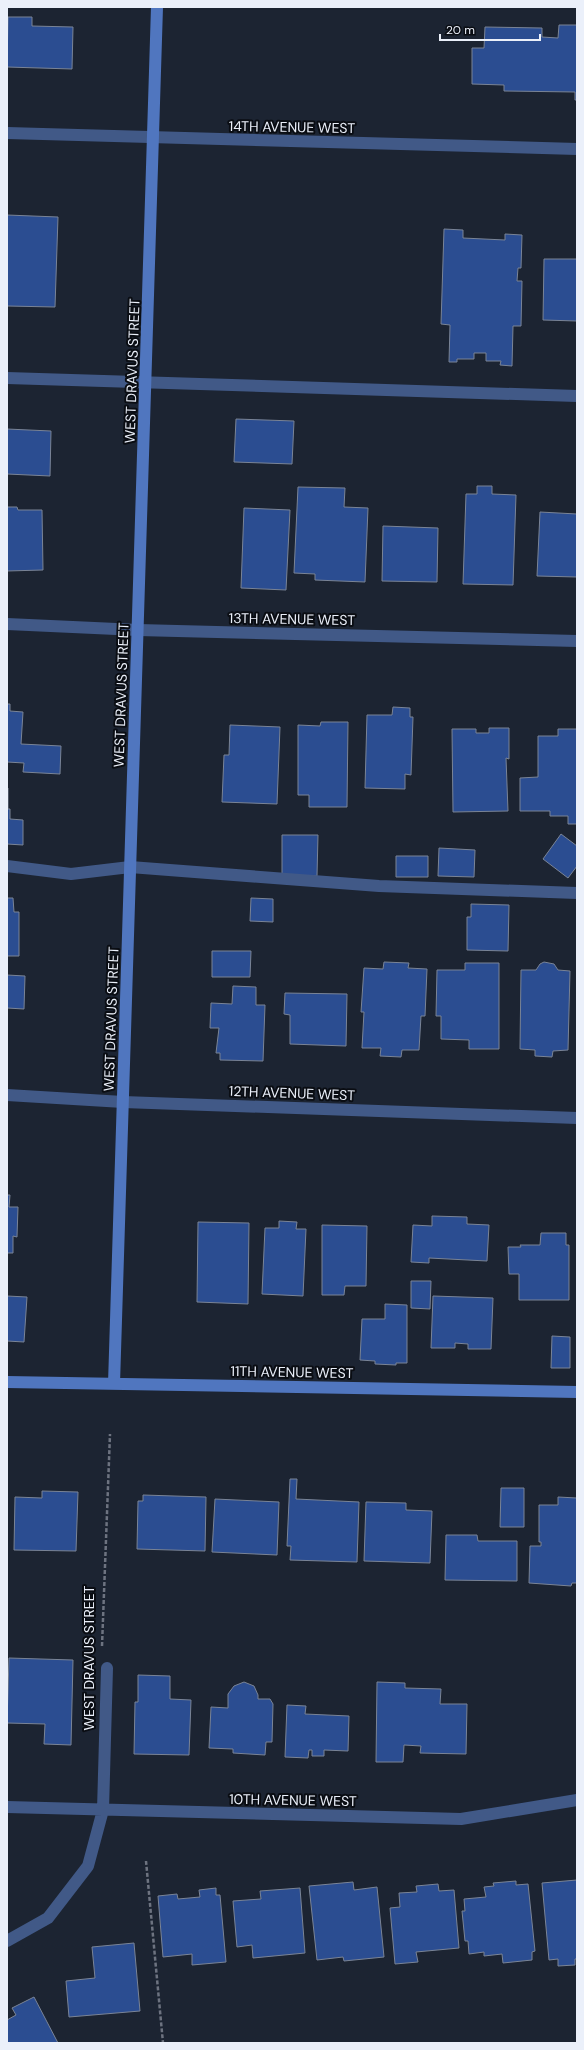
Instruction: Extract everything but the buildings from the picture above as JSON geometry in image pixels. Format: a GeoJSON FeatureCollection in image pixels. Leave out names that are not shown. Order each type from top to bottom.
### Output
{"type":"FeatureCollection","features":[{"type":"Feature","properties":{"kind":"street","name":"WEST DRAVUS STREET"},"geometry":{"type":"LineString","coordinates":[[114,1384],[158,7]]}},
{"type":"Feature","properties":{"kind":"street","name":"14TH AVENUE WEST"},"geometry":{"type":"LineString","coordinates":[[7,133],[577,149]]}},
{"type":"Feature","properties":{"kind":"street"},"geometry":{"type":"LineString","coordinates":[[7,378],[577,396]]}},
{"type":"Feature","properties":{"kind":"street","name":"13TH AVENUE WEST"},"geometry":{"type":"LineString","coordinates":[[7,624],[138,630],[577,641]]}},
{"type":"Feature","properties":{"kind":"street"},"geometry":{"type":"LineString","coordinates":[[7,866],[71,874],[130,867],[379,886],[577,893]]}},
{"type":"Feature","properties":{"kind":"street","name":"12TH AVENUE WEST"},"geometry":{"type":"LineString","coordinates":[[7,1095],[123,1102],[577,1118]]}},
{"type":"Feature","properties":{"kind":"street","name":"11TH AVENUE WEST"},"geometry":{"type":"LineString","coordinates":[[7,1382],[577,1392]]}},
{"type":"Feature","properties":{"kind":"street","name":"WEST DRAVUS STREET"},"geometry":{"type":"LineString","coordinates":[[7,1941],[48,1918],[88,1866],[103,1810],[107,1668]]}},
{"type":"Feature","properties":{"kind":"street","name":"10TH AVENUE WEST"},"geometry":{"type":"LineString","coordinates":[[7,1807],[461,1820],[577,1800]]}},
{"type":"Feature","properties":{"kind":"path","name":"WEST DRAVUS STREET"},"geometry":{"type":"LineString","coordinates":[[107,1668],[101,1650],[110,1434]]}},
{"type":"Feature","properties":{"kind":"path"},"geometry":{"type":"LineString","coordinates":[[146,1861],[163,2043]]}}]}
